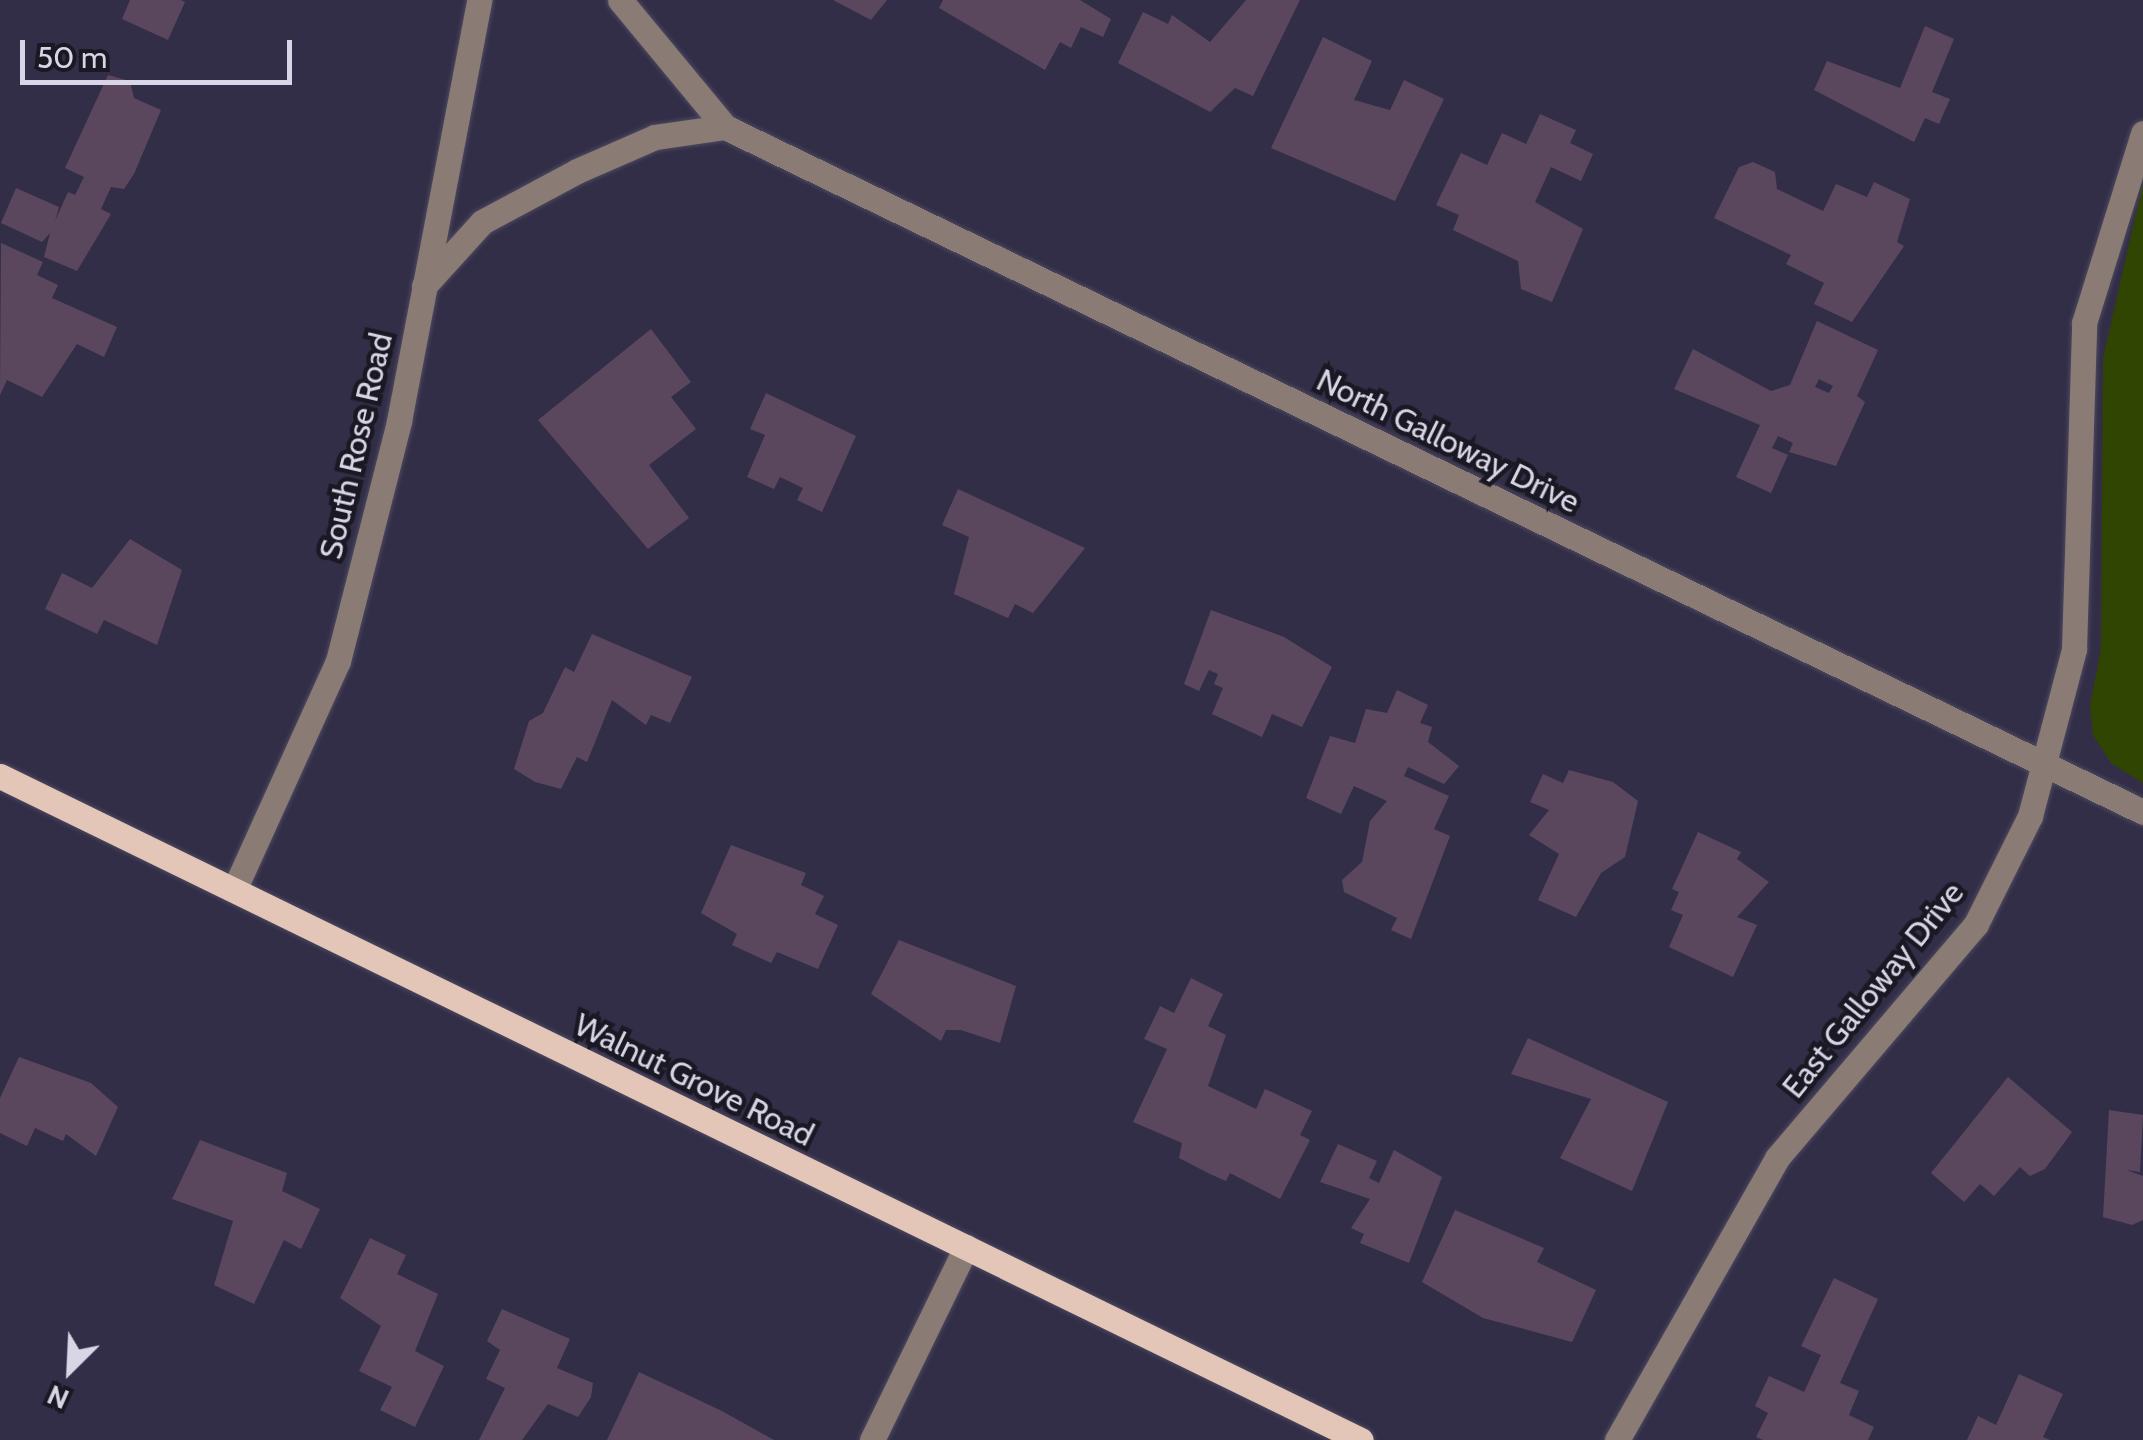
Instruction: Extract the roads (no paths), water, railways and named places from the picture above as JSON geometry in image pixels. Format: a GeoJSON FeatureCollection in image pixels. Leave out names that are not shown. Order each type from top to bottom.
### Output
{"type":"FeatureCollection","features":[{"type":"Feature","properties":{"kind":"main road","name":"Walnut Grove Road"},"geometry":{"type":"LineString","coordinates":[[0,776],[1361,1440]]}},
{"type":"Feature","properties":{"kind":"street","name":"South Rose Road"},"geometry":{"type":"LineString","coordinates":[[235,888],[338,662],[424,286],[479,0]]}},
{"type":"Feature","properties":{"kind":"street","name":"North Galloway Drive"},"geometry":{"type":"LineString","coordinates":[[620,0],[724,127],[2143,812]]}},
{"type":"Feature","properties":{"kind":"street"},"geometry":{"type":"LineString","coordinates":[[424,286],[482,222],[576,171],[655,137],[724,127]]}},
{"type":"Feature","properties":{"kind":"street","name":"East Galloway Drive"},"geometry":{"type":"LineString","coordinates":[[1617,1440],[1776,1158],[1976,924],[2030,816],[2074,649],[2084,323],[2143,133]]}},
{"type":"Feature","properties":{"kind":"street"},"geometry":{"type":"LineString","coordinates":[[872,1440],[966,1248]]}}]}
